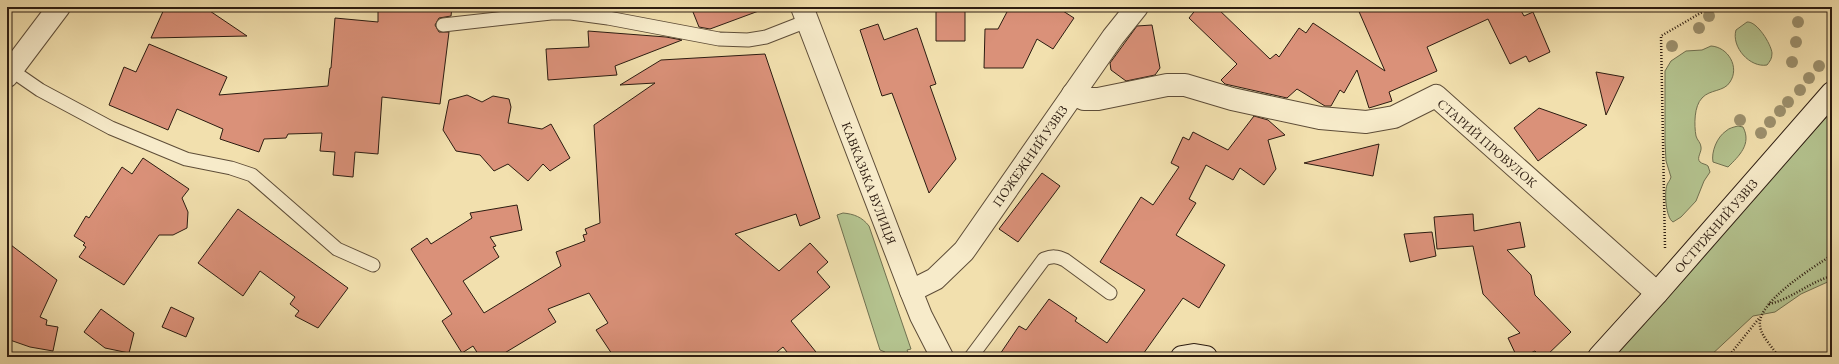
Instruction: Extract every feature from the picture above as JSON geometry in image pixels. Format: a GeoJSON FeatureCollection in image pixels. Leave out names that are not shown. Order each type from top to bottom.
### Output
{"type":"FeatureCollection","features":[{"type":"Feature","properties":{"kind":"street"},"geometry":{"type":"LineString","coordinates":[[9,73],[59,7]]}},
{"type":"Feature","properties":{"kind":"street","name":"ПОЖЕЖНИЙ УЗВІЗ"},"geometry":{"type":"LineString","coordinates":[[911,291],[928,283],[964,251],[1113,36],[1137,7]]}},
{"type":"Feature","properties":{"kind":"street","name":"КАВКАЗЬКА ВУЛИЦЯ"},"geometry":{"type":"LineString","coordinates":[[805,14],[911,291],[921,316],[942,357]]}},
{"type":"Feature","properties":{"kind":"street","name":"СТАРИЙ ПРОВУЛОК"},"geometry":{"type":"LineString","coordinates":[[1073,94],[1084,99],[1098,99],[1167,85],[1185,85],[1232,99],[1320,118],[1366,122],[1394,117],[1436,96],[1657,293]]}},
{"type":"Feature","properties":{"kind":"street","name":"ОСТРІЖНИЙ УЗВІЗ"},"geometry":{"type":"LineString","coordinates":[[1599,357],[1832,93]]}},
{"type":"Feature","properties":{"kind":"street"},"geometry":{"type":"LineString","coordinates":[[1182,357],[1194,355],[1206,357]]}},
{"type":"Feature","properties":{"kind":"lane"},"geometry":{"type":"LineString","coordinates":[[442,25],[551,13],[571,13],[614,19],[719,39],[748,40],[766,37],[805,14]]}},
{"type":"Feature","properties":{"kind":"lane"},"geometry":{"type":"LineString","coordinates":[[9,73],[111,128],[186,159],[231,168],[252,175],[337,248],[373,265]]}},
{"type":"Feature","properties":{"kind":"lane"},"geometry":{"type":"LineString","coordinates":[[972,357],[1044,259],[1051,256],[1065,260],[1110,293]]}},
{"type":"Feature","properties":{"kind":"path"},"geometry":{"type":"LineString","coordinates":[[1665,256],[1662,172],[1661,36],[1712,7]]}},
{"type":"Feature","properties":{"kind":"path"},"geometry":{"type":"LineString","coordinates":[[1779,357],[1760,328],[1760,320],[1768,304],[1780,292],[1832,255]]}},
{"type":"Feature","properties":{"kind":"path"},"geometry":{"type":"LineString","coordinates":[[1768,304],[1783,300],[1810,285],[1832,276]]}},
{"type":"Feature","properties":{"kind":"path"},"geometry":{"type":"LineString","coordinates":[[1728,357],[1763,314]]}},
{"type":"Feature","properties":{"kind":"green space"},"geometry":{"type":"Polygon","coordinates":[[[1747,22],[1755,25],[1759,29],[1769,44],[1772,55],[1771,60],[1767,65],[1761,65],[1748,60],[1743,55],[1736,43],[1736,30],[1747,22]]]}},
{"type":"Feature","properties":{"kind":"green space"},"geometry":{"type":"Polygon","coordinates":[[[1711,46],[1723,50],[1731,59],[1734,70],[1733,76],[1727,85],[1705,95],[1699,101],[1695,116],[1695,127],[1696,136],[1701,147],[1699,160],[1701,163],[1708,166],[1710,172],[1704,181],[1696,201],[1681,217],[1673,222],[1667,211],[1666,199],[1667,184],[1671,177],[1666,161],[1665,71],[1671,61],[1686,51],[1702,50],[1711,46]]]}},
{"type":"Feature","properties":{"kind":"green space"},"geometry":{"type":"Polygon","coordinates":[[[1832,111],[1832,280],[1801,294],[1775,312],[1753,316],[1709,357],[1612,357],[1832,111]]]}},
{"type":"Feature","properties":{"kind":"green space"},"geometry":{"type":"Polygon","coordinates":[[[1738,126],[1743,127],[1746,139],[1740,154],[1728,167],[1713,162],[1713,154],[1717,141],[1729,129],[1738,126]]]}},
{"type":"Feature","properties":{"kind":"green space"},"geometry":{"type":"Polygon","coordinates":[[[843,213],[858,216],[869,226],[911,349],[907,350],[910,357],[887,357],[885,352],[880,350],[837,215],[843,213]]]}},
{"type":"Feature","properties":{"kind":"building"},"geometry":{"type":"Polygon","coordinates":[[[165,7],[204,7],[247,36],[151,38],[165,7]]]}},
{"type":"Feature","properties":{"kind":"building"},"geometry":{"type":"Polygon","coordinates":[[[378,7],[452,7],[451,16],[439,18],[435,25],[439,32],[449,32],[440,104],[382,97],[378,154],[355,152],[353,177],[333,175],[335,152],[320,151],[322,133],[288,134],[286,138],[264,139],[259,152],[220,139],[223,129],[177,109],[168,130],[109,105],[124,67],[136,72],[149,44],[227,77],[219,95],[328,86],[335,18],[378,22],[378,7]]]}},
{"type":"Feature","properties":{"kind":"building"},"geometry":{"type":"Polygon","coordinates":[[[691,7],[763,7],[764,9],[710,29],[699,27],[691,7]]]}},
{"type":"Feature","properties":{"kind":"building"},"geometry":{"type":"Polygon","coordinates":[[[1198,7],[1216,7],[1270,59],[1276,54],[1279,57],[1299,28],[1306,33],[1313,23],[1385,71],[1357,7],[1519,7],[1524,16],[1533,12],[1550,52],[1529,62],[1526,56],[1510,64],[1488,19],[1427,47],[1437,71],[1389,92],[1392,101],[1369,108],[1357,70],[1344,93],[1340,90],[1331,106],[1325,106],[1297,89],[1287,98],[1225,84],[1221,80],[1237,64],[1189,18],[1198,7]]]}},
{"type":"Feature","properties":{"kind":"building"},"geometry":{"type":"Polygon","coordinates":[[[936,9],[965,10],[965,41],[936,41],[936,9]]]}},
{"type":"Feature","properties":{"kind":"building"},"geometry":{"type":"Polygon","coordinates":[[[1008,10],[1063,11],[1074,18],[1053,49],[1037,39],[1023,68],[984,68],[985,29],[998,29],[1008,10]]]}},
{"type":"Feature","properties":{"kind":"building"},"geometry":{"type":"Polygon","coordinates":[[[878,24],[884,40],[917,28],[936,84],[930,86],[956,159],[929,193],[892,93],[882,96],[860,30],[878,24]]]}},
{"type":"Feature","properties":{"kind":"building"},"geometry":{"type":"Polygon","coordinates":[[[1152,25],[1160,68],[1155,75],[1126,81],[1111,70],[1110,63],[1137,26],[1152,25]]]}},
{"type":"Feature","properties":{"kind":"building"},"geometry":{"type":"Polygon","coordinates":[[[588,31],[666,37],[682,40],[615,66],[617,75],[548,80],[546,49],[589,47],[588,31]]]}},
{"type":"Feature","properties":{"kind":"building"},"geometry":{"type":"Polygon","coordinates":[[[765,54],[820,218],[800,226],[796,214],[735,234],[779,271],[810,243],[828,262],[817,272],[830,287],[791,321],[820,357],[791,357],[783,347],[771,357],[614,357],[596,330],[608,323],[589,293],[548,309],[556,322],[498,357],[480,357],[473,346],[462,353],[442,321],[452,314],[411,249],[427,238],[431,244],[472,218],[470,213],[517,205],[522,230],[490,237],[496,246],[493,247],[499,257],[463,281],[484,313],[561,266],[556,252],[585,241],[583,235],[587,234],[585,229],[600,223],[594,125],[655,83],[620,85],[661,60],[765,54]]]}},
{"type":"Feature","properties":{"kind":"building"},"geometry":{"type":"Polygon","coordinates":[[[1596,72],[1624,77],[1606,115],[1596,72]]]}},
{"type":"Feature","properties":{"kind":"building"},"geometry":{"type":"Polygon","coordinates":[[[467,95],[482,102],[493,96],[509,99],[511,107],[508,123],[542,129],[551,124],[570,158],[550,171],[543,164],[528,181],[508,164],[494,171],[480,155],[456,151],[443,130],[449,100],[467,95]]]}},
{"type":"Feature","properties":{"kind":"building"},"geometry":{"type":"Polygon","coordinates":[[[1539,108],[1587,125],[1538,161],[1514,128],[1539,108]]]}},
{"type":"Feature","properties":{"kind":"building"},"geometry":{"type":"Polygon","coordinates":[[[1254,116],[1268,120],[1285,135],[1268,140],[1276,169],[1264,185],[1240,168],[1233,180],[1206,165],[1189,199],[1196,203],[1176,235],[1225,265],[1199,308],[1183,298],[1141,357],[998,357],[1019,326],[1026,330],[1049,299],[1077,318],[1075,321],[1107,343],[1145,290],[1100,262],[1141,197],[1153,205],[1179,167],[1171,163],[1183,137],[1189,140],[1193,132],[1228,150],[1254,116]]]}},
{"type":"Feature","properties":{"kind":"building"},"geometry":{"type":"Polygon","coordinates":[[[1379,144],[1373,176],[1304,163],[1379,144]]]}},
{"type":"Feature","properties":{"kind":"building"},"geometry":{"type":"Polygon","coordinates":[[[143,158],[189,189],[182,198],[188,212],[187,228],[173,235],[159,235],[124,285],[79,257],[86,247],[83,245],[85,243],[74,236],[86,216],[89,218],[122,167],[132,174],[143,158]]]}},
{"type":"Feature","properties":{"kind":"building"},"geometry":{"type":"Polygon","coordinates":[[[1042,173],[1060,186],[1018,242],[999,229],[1042,173]]]}},
{"type":"Feature","properties":{"kind":"building"},"geometry":{"type":"Polygon","coordinates":[[[238,209],[348,288],[318,328],[295,316],[299,311],[290,304],[295,297],[260,271],[243,296],[198,263],[238,209]]]}},
{"type":"Feature","properties":{"kind":"building"},"geometry":{"type":"Polygon","coordinates":[[[1473,214],[1474,231],[1520,222],[1525,247],[1507,250],[1531,275],[1535,295],[1571,332],[1545,357],[1541,357],[1535,351],[1522,357],[1517,357],[1508,338],[1520,333],[1483,294],[1473,246],[1437,249],[1434,217],[1473,214]]]}},
{"type":"Feature","properties":{"kind":"building"},"geometry":{"type":"Polygon","coordinates":[[[1432,232],[1436,256],[1410,262],[1404,234],[1432,232]]]}},
{"type":"Feature","properties":{"kind":"building"},"geometry":{"type":"Polygon","coordinates":[[[7,242],[57,280],[40,317],[47,320],[46,325],[58,327],[53,351],[30,347],[7,339],[7,242]]]}},
{"type":"Feature","properties":{"kind":"building"},"geometry":{"type":"Polygon","coordinates":[[[171,307],[194,318],[186,337],[162,327],[171,307]]]}},
{"type":"Feature","properties":{"kind":"building"},"geometry":{"type":"Polygon","coordinates":[[[101,309],[134,333],[129,353],[105,348],[84,332],[101,309]]]}}]}
